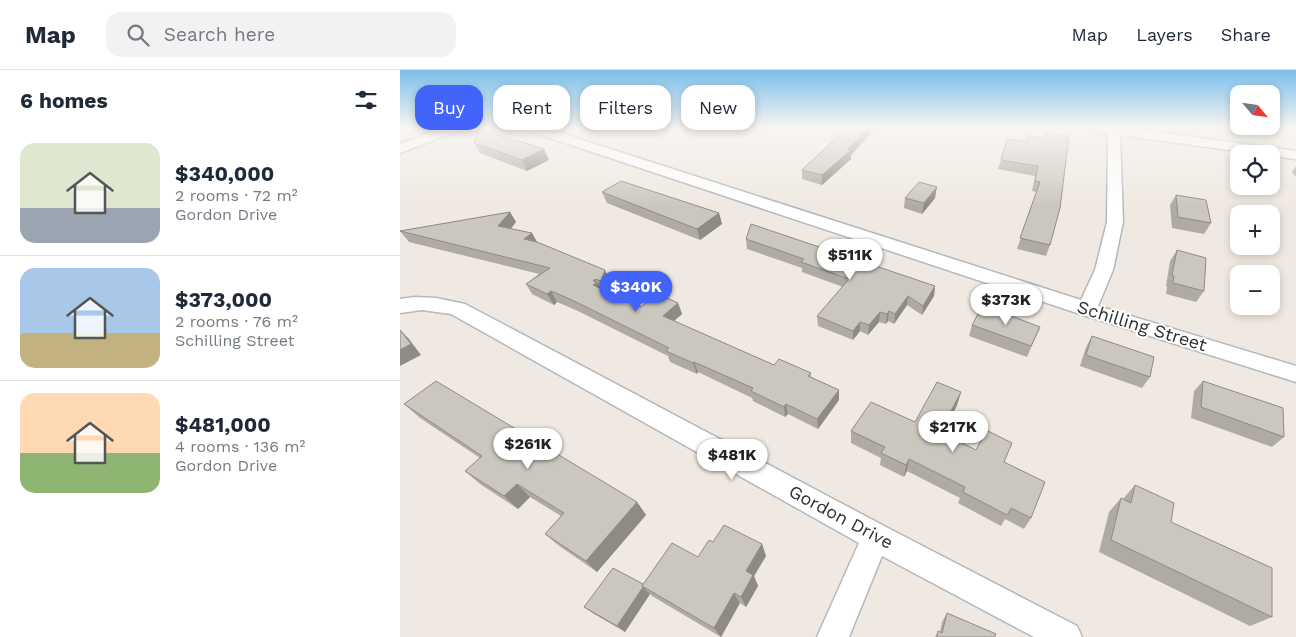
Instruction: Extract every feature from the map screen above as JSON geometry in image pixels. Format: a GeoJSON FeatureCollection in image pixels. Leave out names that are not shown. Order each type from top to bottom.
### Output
{"type":"FeatureCollection","features":[{"type":"Feature","properties":{"kind":"street","name":"Schilling Street"},"geometry":{"type":"LineString","coordinates":[[614,154],[1087,309],[1296,374]]}},
{"type":"Feature","properties":{"kind":"street"},"geometry":{"type":"LineString","coordinates":[[1087,309],[1104,270],[1115,222],[1109,154]]}},
{"type":"Feature","properties":{"kind":"street","name":"Gordon Drive"},"geometry":{"type":"LineString","coordinates":[[400,306],[411,303],[437,303],[458,309],[876,537],[1066,637]]}},
{"type":"Feature","properties":{"kind":"street"},"geometry":{"type":"LineString","coordinates":[[833,637],[876,537]]}},
{"type":"Feature","properties":{"kind":"building"},"geometry":{"type":"Polygon","coordinates":[[[506,154],[533,154],[522,160],[506,154]]]}},
{"type":"Feature","properties":{"kind":"building"},"geometry":{"type":"Polygon","coordinates":[[[819,154],[846,154],[822,175],[802,170],[819,154]]]}},
{"type":"Feature","properties":{"kind":"building"},"geometry":{"type":"Polygon","coordinates":[[[1003,154],[1067,154],[1060,208],[1050,245],[1020,238],[1040,182],[1035,181],[1038,166],[1001,160],[1003,154]]]}},
{"type":"Feature","properties":{"kind":"building"},"geometry":{"type":"Polygon","coordinates":[[[621,181],[719,213],[697,229],[602,192],[621,181]]]}},
{"type":"Feature","properties":{"kind":"building"},"geometry":{"type":"Polygon","coordinates":[[[919,182],[937,187],[924,203],[905,198],[919,182]]]}},
{"type":"Feature","properties":{"kind":"building"},"geometry":{"type":"Polygon","coordinates":[[[1176,195],[1206,200],[1211,223],[1178,217],[1176,195]]]}},
{"type":"Feature","properties":{"kind":"building"},"geometry":{"type":"Polygon","coordinates":[[[510,212],[498,226],[532,233],[524,239],[537,242],[605,270],[601,281],[595,279],[593,281],[597,282],[593,285],[641,307],[658,294],[678,303],[663,316],[774,365],[779,359],[811,373],[808,376],[839,390],[817,419],[786,404],[784,407],[751,391],[753,388],[666,351],[669,348],[572,300],[551,291],[547,294],[526,284],[550,268],[400,231],[510,212]]]}},
{"type":"Feature","properties":{"kind":"building"},"geometry":{"type":"Polygon","coordinates":[[[751,224],[935,286],[923,306],[908,296],[895,314],[889,311],[887,314],[880,312],[869,325],[860,322],[853,331],[817,316],[849,279],[801,262],[804,259],[746,239],[751,224]]]}},
{"type":"Feature","properties":{"kind":"building"},"geometry":{"type":"Polygon","coordinates":[[[1177,250],[1206,258],[1204,291],[1173,283],[1174,276],[1172,275],[1177,250]]]}},
{"type":"Feature","properties":{"kind":"building"},"geometry":{"type":"Polygon","coordinates":[[[983,305],[1040,327],[1031,346],[972,325],[983,305]]]}},
{"type":"Feature","properties":{"kind":"building"},"geometry":{"type":"Polygon","coordinates":[[[400,330],[411,344],[400,350],[400,330]]]}},
{"type":"Feature","properties":{"kind":"building"},"geometry":{"type":"Polygon","coordinates":[[[1092,336],[1154,357],[1150,377],[1086,355],[1092,336]]]}},
{"type":"Feature","properties":{"kind":"building"},"geometry":{"type":"Polygon","coordinates":[[[436,381],[637,502],[586,561],[545,534],[564,513],[517,484],[504,496],[465,471],[482,456],[404,404],[436,381]]]}},
{"type":"Feature","properties":{"kind":"building"},"geometry":{"type":"Polygon","coordinates":[[[1203,381],[1283,408],[1284,437],[1201,407],[1203,381]]]}},
{"type":"Feature","properties":{"kind":"building"},"geometry":{"type":"Polygon","coordinates":[[[937,382],[961,392],[940,432],[976,450],[986,430],[1012,443],[1004,462],[1045,482],[1031,518],[1011,508],[1007,515],[963,492],[965,487],[909,459],[906,465],[881,453],[885,447],[851,431],[871,402],[915,422],[937,382]]]}},
{"type":"Feature","properties":{"kind":"building"},"geometry":{"type":"Polygon","coordinates":[[[1135,485],[1174,503],[1171,522],[1272,568],[1272,617],[1111,540],[1121,498],[1131,503],[1135,485]]]}},
{"type":"Feature","properties":{"kind":"building"},"geometry":{"type":"Polygon","coordinates":[[[724,525],[762,544],[746,571],[753,575],[741,597],[734,593],[714,628],[642,586],[672,543],[698,557],[709,540],[713,542],[724,525]]]}},
{"type":"Feature","properties":{"kind":"building"},"geometry":{"type":"Polygon","coordinates":[[[613,568],[643,584],[643,587],[617,626],[584,607],[613,568]]]}},
{"type":"Feature","properties":{"kind":"building"},"geometry":{"type":"Polygon","coordinates":[[[947,613],[996,634],[995,637],[937,637],[938,631],[942,633],[947,613]]]}}]}
